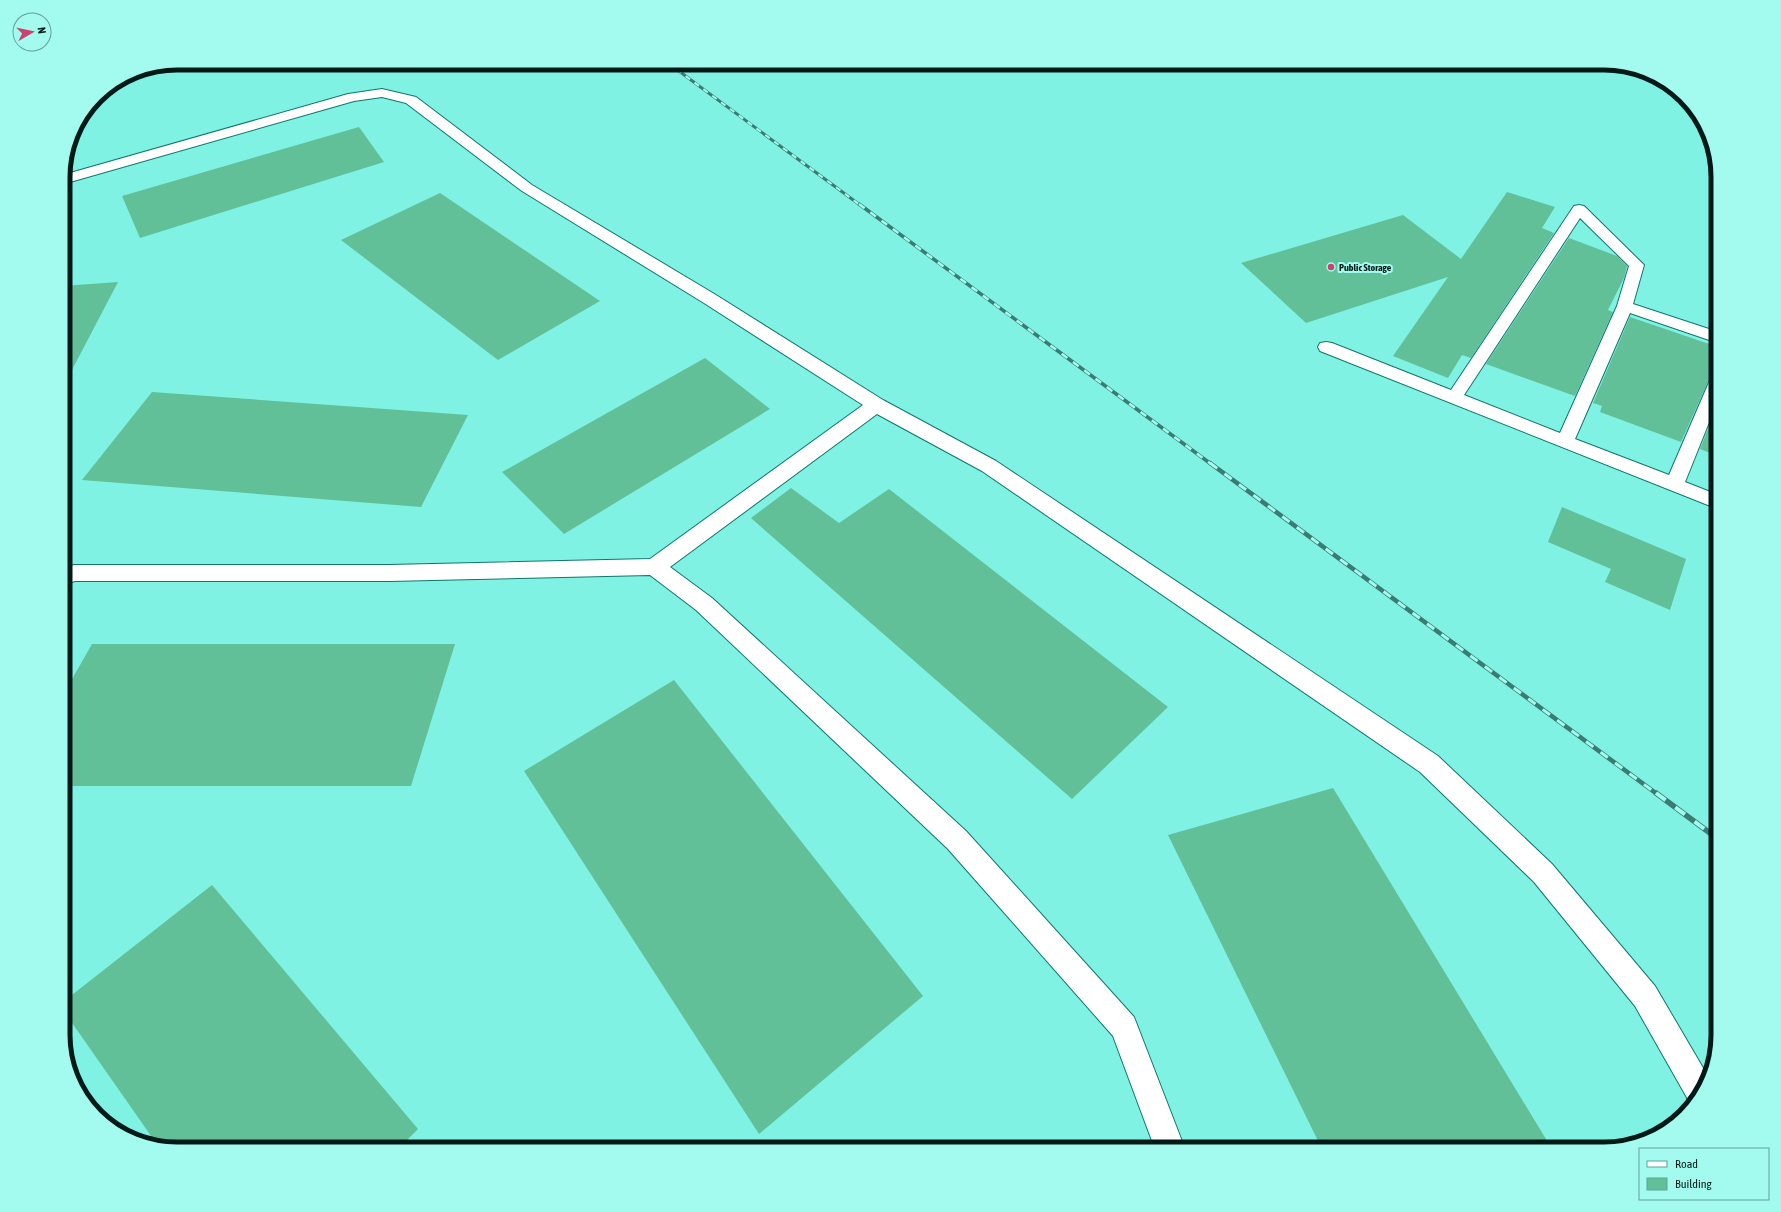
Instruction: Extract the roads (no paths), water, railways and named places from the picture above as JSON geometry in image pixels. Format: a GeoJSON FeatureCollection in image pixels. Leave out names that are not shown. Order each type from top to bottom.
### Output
{"type":"FeatureCollection","features":[{"type":"Feature","properties":{"kind":"street"},"geometry":{"type":"LineString","coordinates":[[70,178],[353,97],[382,93],[412,100],[527,188],[710,298],[876,405],[989,466],[1429,764],[1543,873],[1646,996],[1698,1086]]}},
{"type":"Feature","properties":{"kind":"street"},"geometry":{"type":"LineString","coordinates":[[70,574],[74,573],[389,572],[654,567],[876,405]]}},
{"type":"Feature","properties":{"kind":"street"},"geometry":{"type":"LineString","coordinates":[[654,567],[704,604],[956,840],[1124,1027],[1167,1142]]}},
{"type":"Feature","properties":{"kind":"lane"},"geometry":{"type":"LineString","coordinates":[[1454,398],[1579,209],[1637,265],[1626,306],[1565,442]]}},
{"type":"Feature","properties":{"kind":"lane"},"geometry":{"type":"LineString","coordinates":[[1626,306],[1711,336]]}},
{"type":"Feature","properties":{"kind":"lane"},"geometry":{"type":"LineString","coordinates":[[1326,347],[1711,499]]}},
{"type":"Feature","properties":{"kind":"lane"},"geometry":{"type":"LineString","coordinates":[[1674,485],[1711,397]]}},
{"type":"Feature","properties":{"kind":"railway"},"geometry":{"type":"LineString","coordinates":[[677,70],[860,205]]}},
{"type":"Feature","properties":{"kind":"railway"},"geometry":{"type":"LineString","coordinates":[[859,204],[1211,464]]}},
{"type":"Feature","properties":{"kind":"railway"},"geometry":{"type":"LineString","coordinates":[[1210,463],[1657,794]]}},
{"type":"Feature","properties":{"kind":"railway"},"geometry":{"type":"LineString","coordinates":[[1656,793],[1711,834]]}},
{"type":"Feature","properties":{"kind":"place","name":"Public Storage"},"geometry":{"type":"Point","coordinates":[1331,267]}}]}
